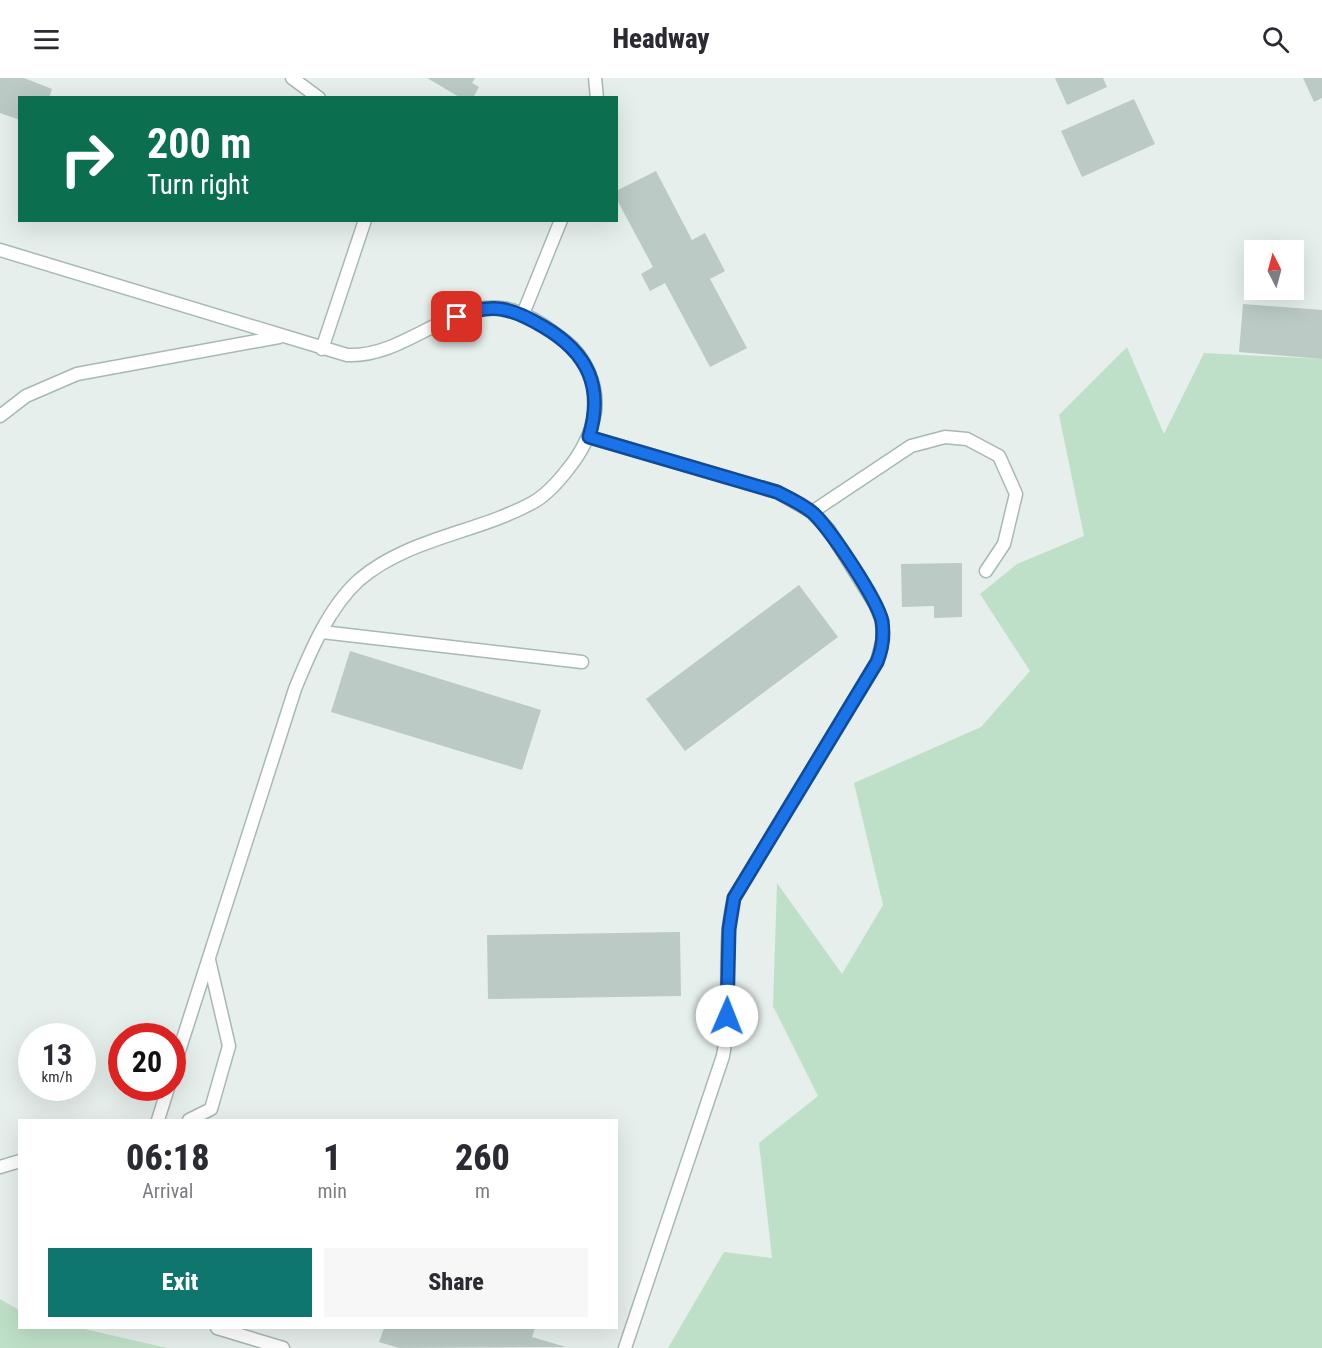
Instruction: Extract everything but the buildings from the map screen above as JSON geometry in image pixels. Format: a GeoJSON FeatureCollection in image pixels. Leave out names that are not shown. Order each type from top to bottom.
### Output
{"type":"FeatureCollection","features":[{"type":"Feature","properties":{"kind":"lane"},"geometry":{"type":"LineString","coordinates":[[292,78],[316,96]]}},
{"type":"Feature","properties":{"kind":"lane"},"geometry":{"type":"LineString","coordinates":[[595,78],[597,96]]}},
{"type":"Feature","properties":{"kind":"lane"},"geometry":{"type":"LineString","coordinates":[[322,349],[364,222]]}},
{"type":"Feature","properties":{"kind":"lane"},"geometry":{"type":"LineString","coordinates":[[523,314],[560,222]]}},
{"type":"Feature","properties":{"kind":"lane"},"geometry":{"type":"LineString","coordinates":[[2,251],[322,349],[361,356],[403,342],[473,310],[502,308],[523,314],[570,344],[579,354],[590,374],[596,404],[589,437],[554,486],[534,502],[424,544],[380,564],[358,582],[340,603],[322,632],[295,688],[186,1030]]}},
{"type":"Feature","properties":{"kind":"lane"},"geometry":{"type":"LineString","coordinates":[[0,416],[26,396],[77,374],[283,337]]}},
{"type":"Feature","properties":{"kind":"lane"},"geometry":{"type":"LineString","coordinates":[[589,437],[777,492],[812,512],[829,530],[875,604],[882,621],[880,653],[877,662],[734,898],[729,929],[727,1037],[723,1056],[625,1348]]}},
{"type":"Feature","properties":{"kind":"lane"},"geometry":{"type":"LineString","coordinates":[[812,512],[911,446],[945,437],[967,439],[999,456],[1016,494],[1004,544],[986,571]]}},
{"type":"Feature","properties":{"kind":"lane"},"geometry":{"type":"LineString","coordinates":[[322,632],[582,662]]}},
{"type":"Feature","properties":{"kind":"lane"},"geometry":{"type":"LineString","coordinates":[[191,1119],[211,1109],[229,1046],[209,959]]}},
{"type":"Feature","properties":{"kind":"lane"},"geometry":{"type":"LineString","coordinates":[[154,1119],[162,1101]]}},
{"type":"Feature","properties":{"kind":"lane"},"geometry":{"type":"LineString","coordinates":[[0,1167],[18,1162]]}},
{"type":"Feature","properties":{"kind":"lane"},"geometry":{"type":"LineString","coordinates":[[219,1329],[283,1348]]}},
{"type":"Feature","properties":{"kind":"green space"},"geometry":{"type":"Polygon","coordinates":[[[1127,347],[1164,434],[1204,353],[1322,359],[1322,1348],[668,1348],[724,1252],[772,1258],[759,1143],[818,1096],[773,1006],[777,883],[842,974],[883,905],[854,783],[981,727],[1030,671],[980,594],[1017,564],[1084,536],[1059,415],[1127,347]]]}},
{"type":"Feature","properties":{"kind":"green space"},"geometry":{"type":"Polygon","coordinates":[[[0,1299],[18,1309],[18,1329],[84,1329],[167,1348],[0,1348],[0,1299]]]}},
{"type":"Feature","properties":{"kind":"route"},"geometry":{"type":"LineString","coordinates":[[457,317],[473,310],[502,308],[523,314],[570,344],[579,354],[590,374],[594,392],[596,404],[589,437],[777,492],[812,512],[829,530],[875,604],[882,621],[883,638],[877,662],[734,898],[729,929],[727,1016]]}}]}
